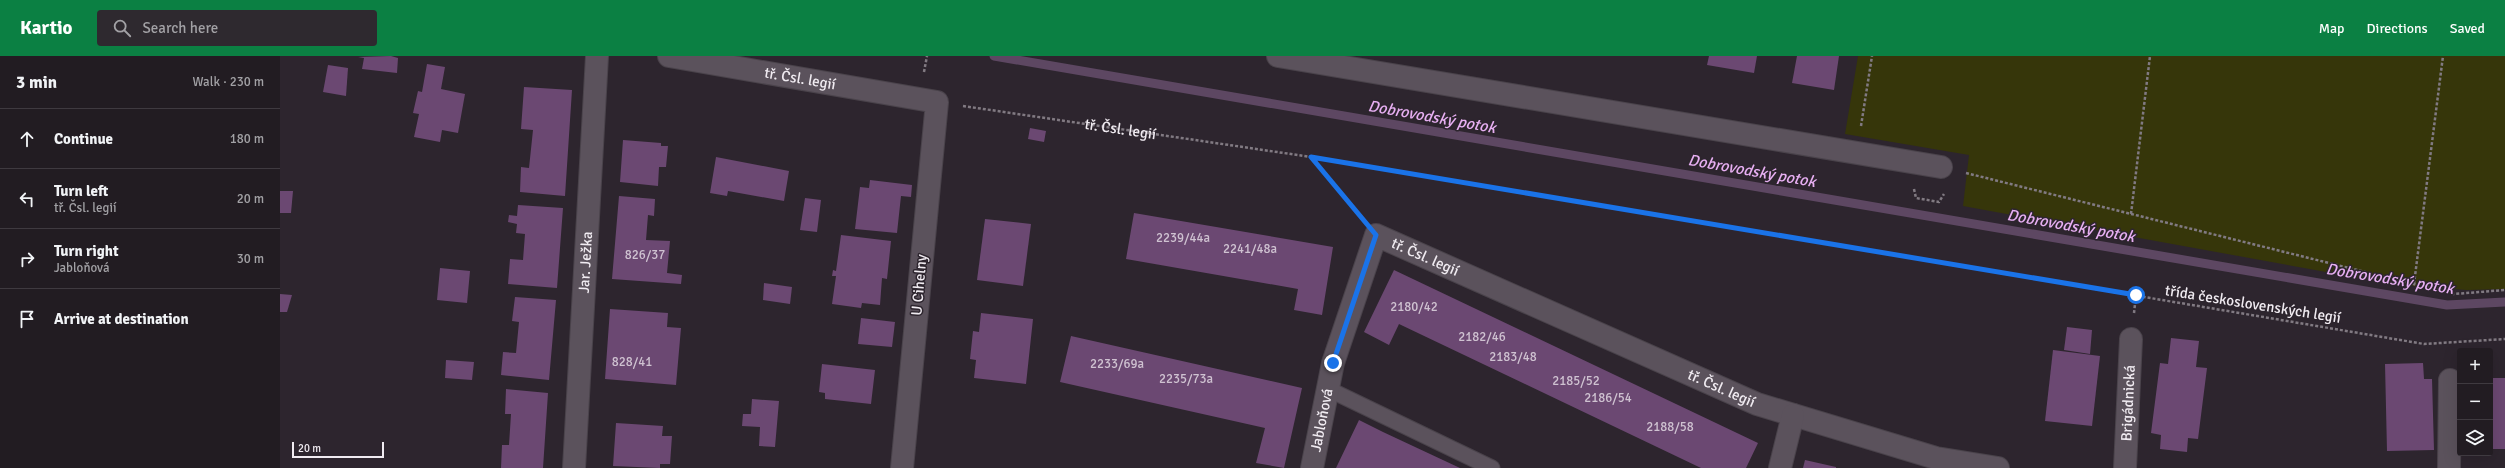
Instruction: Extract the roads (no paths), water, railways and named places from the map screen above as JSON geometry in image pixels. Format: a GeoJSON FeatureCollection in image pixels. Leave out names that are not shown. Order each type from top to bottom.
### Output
{"type":"FeatureCollection","features":[{"type":"Feature","properties":{"kind":"street","name":"Jar. Ježka"},"geometry":{"type":"LineString","coordinates":[[574,468],[597,56]]}},
{"type":"Feature","properties":{"kind":"street","name":"tř. Čsl. legií"},"geometry":{"type":"LineString","coordinates":[[669,56],[937,102]]}},
{"type":"Feature","properties":{"kind":"street"},"geometry":{"type":"LineString","coordinates":[[1278,56],[1941,167]]}},
{"type":"Feature","properties":{"kind":"street","name":"U Cihelny"},"geometry":{"type":"LineString","coordinates":[[903,468],[937,102]]}},
{"type":"Feature","properties":{"kind":"street","name":"tř. Čsl. legií"},"geometry":{"type":"LineString","coordinates":[[1376,235],[1757,404],[1936,458],[1998,468]]}},
{"type":"Feature","properties":{"kind":"street","name":"Jabloňová"},"geometry":{"type":"LineString","coordinates":[[1312,468],[1333,363],[1376,235]]}},
{"type":"Feature","properties":{"kind":"street","name":"Brigádnická"},"geometry":{"type":"LineString","coordinates":[[2125,468],[2131,339]]}},
{"type":"Feature","properties":{"kind":"street"},"geometry":{"type":"LineString","coordinates":[[2449,468],[2450,380]]}},
{"type":"Feature","properties":{"kind":"street"},"geometry":{"type":"LineString","coordinates":[[1780,468],[1793,415]]}},
{"type":"Feature","properties":{"kind":"lane"},"geometry":{"type":"LineString","coordinates":[[1328,389],[1492,468]]}},
{"type":"Feature","properties":{"kind":"waterway","name":"Dobrovodský potok"},"geometry":{"type":"LineString","coordinates":[[994,56],[2447,305],[2505,302]]}}]}
